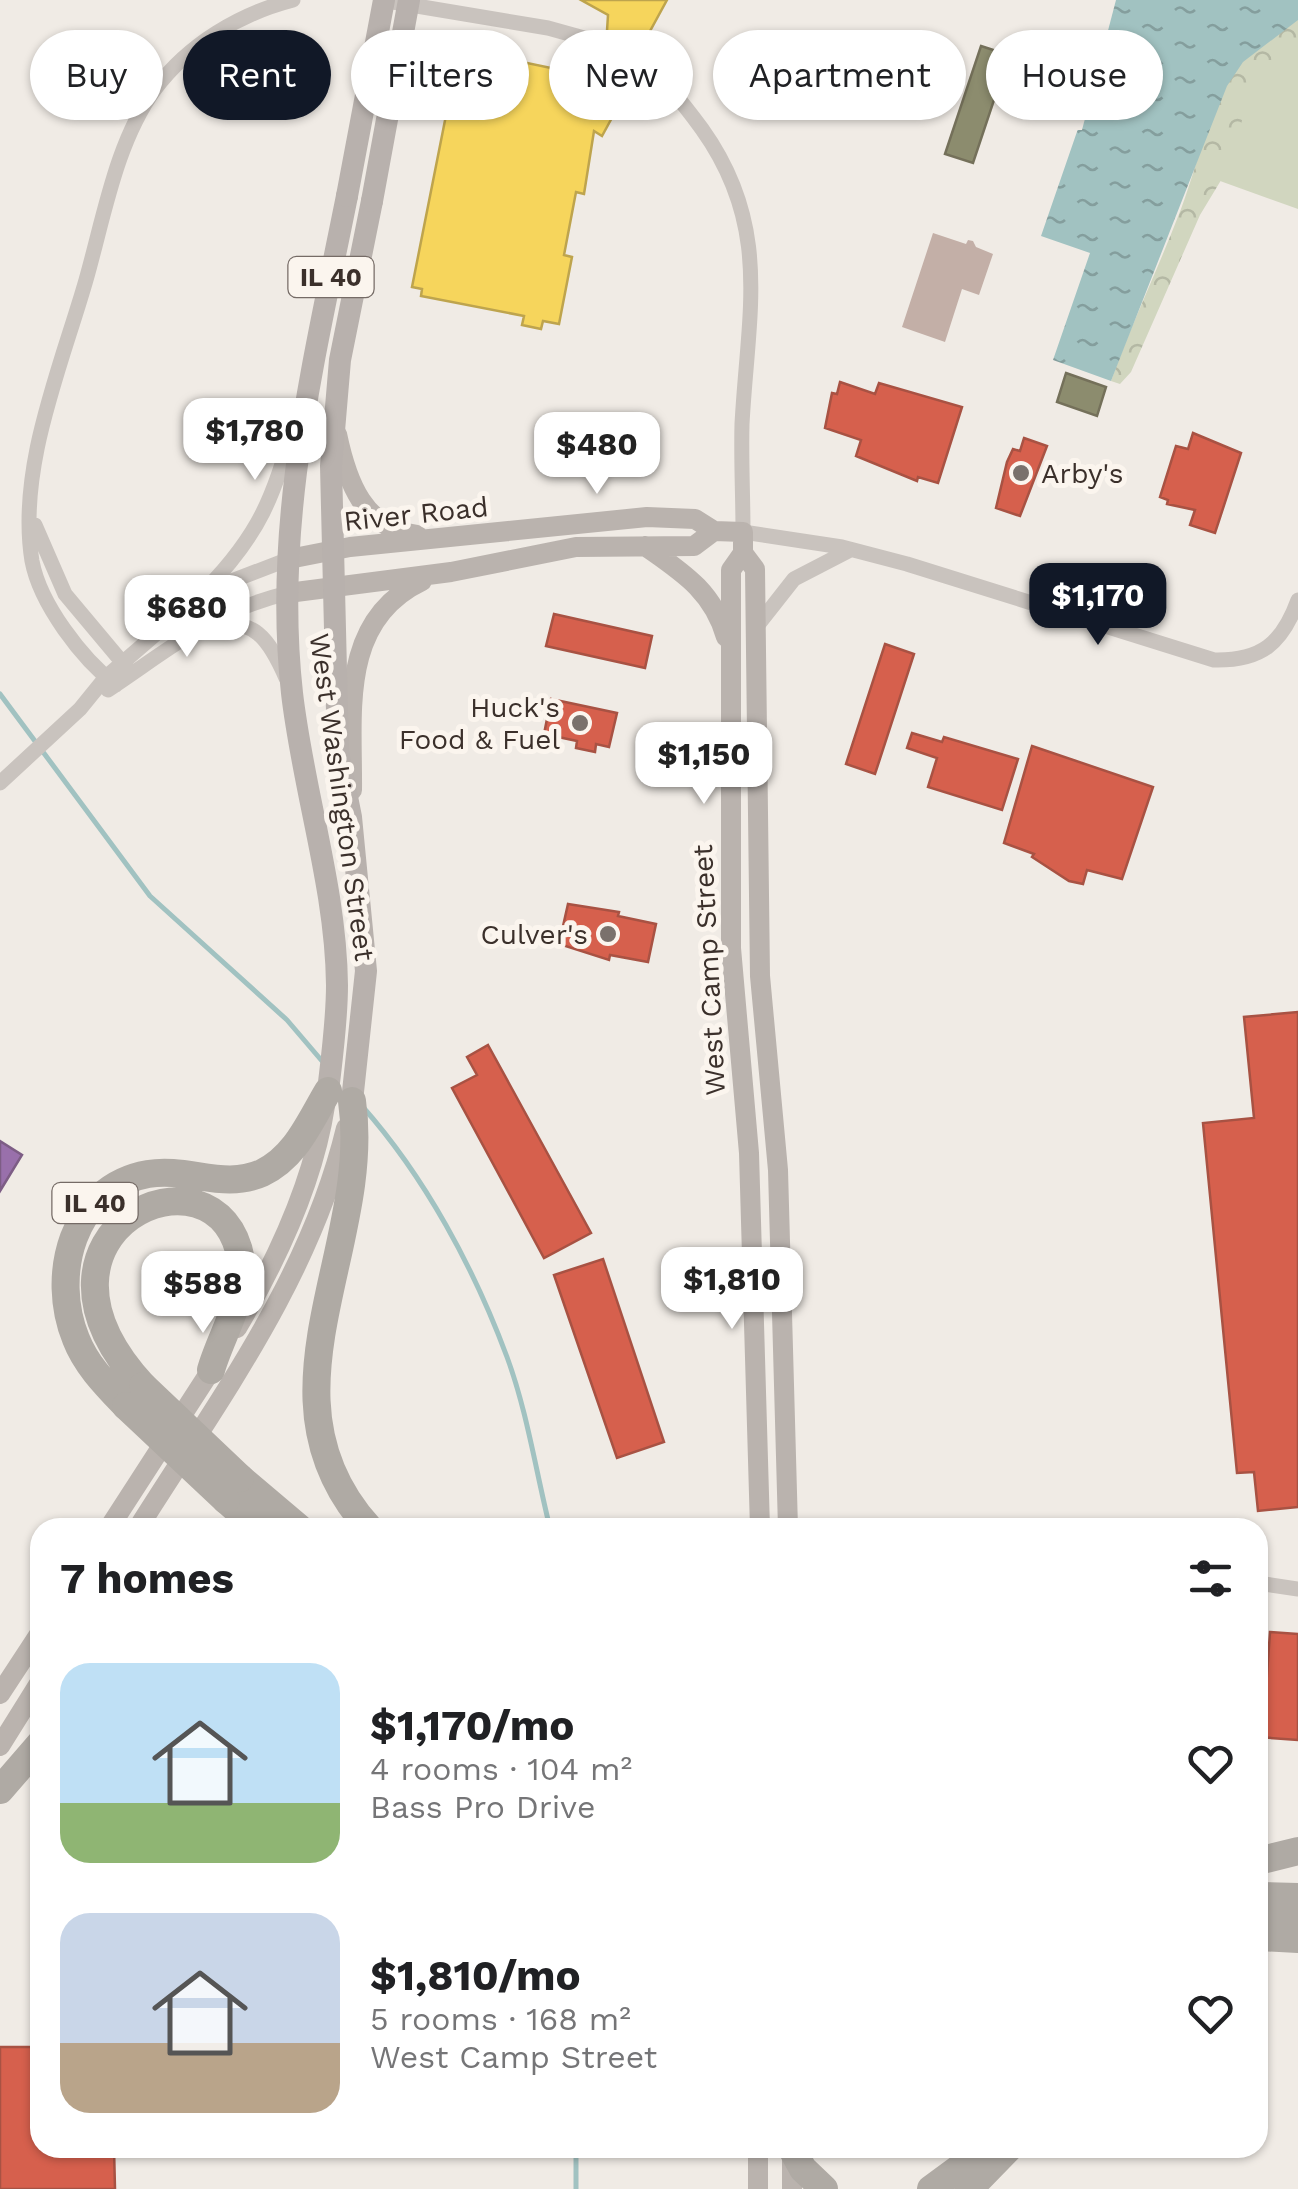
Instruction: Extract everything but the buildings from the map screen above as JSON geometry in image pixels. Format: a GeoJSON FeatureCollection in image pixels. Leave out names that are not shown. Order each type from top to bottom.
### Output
{"type":"FeatureCollection","features":[{"type":"Feature","properties":{"kind":"highway","name":"IL 40"},"geometry":{"type":"LineString","coordinates":[[134,1396],[87,1361],[69,1318],[64,1274],[80,1224],[102,1196],[133,1178],[152,1173],[219,1180],[250,1177],[308,1143],[340,1096]]}},
{"type":"Feature","properties":{"kind":"highway","name":"IL 40"},"geometry":{"type":"LineString","coordinates":[[340,1096],[357,1146],[343,1180],[314,1388],[319,1430],[330,1468],[362,1518]]}},
{"type":"Feature","properties":{"kind":"highway"},"geometry":{"type":"LineString","coordinates":[[211,1370],[239,1289],[241,1261],[236,1244],[222,1220],[209,1211],[180,1202],[156,1202],[124,1216],[109,1231],[93,1261],[90,1282],[102,1337],[134,1396],[232,1489],[251,1518]]}},
{"type":"Feature","properties":{"kind":"highway"},"geometry":{"type":"LineString","coordinates":[[232,1489],[282,1518]]}},
{"type":"Feature","properties":{"kind":"highway"},"geometry":{"type":"LineString","coordinates":[[0,1790],[30,1756]]}},
{"type":"Feature","properties":{"kind":"highway"},"geometry":{"type":"LineString","coordinates":[[1268,1858],[1298,1851]]}},
{"type":"Feature","properties":{"kind":"highway"},"geometry":{"type":"LineString","coordinates":[[1268,1896],[1298,1896]]}},
{"type":"Feature","properties":{"kind":"highway"},"geometry":{"type":"LineString","coordinates":[[1268,1918],[1298,1918]]}},
{"type":"Feature","properties":{"kind":"highway"},"geometry":{"type":"LineString","coordinates":[[1268,1938],[1298,1939]]}},
{"type":"Feature","properties":{"kind":"highway"},"geometry":{"type":"LineString","coordinates":[[1268,1953],[1298,1952]]}},
{"type":"Feature","properties":{"kind":"highway"},"geometry":{"type":"LineString","coordinates":[[798,2158],[824,2189]]}},
{"type":"Feature","properties":{"kind":"highway"},"geometry":{"type":"LineString","coordinates":[[931,2189],[971,2158]]}},
{"type":"Feature","properties":{"kind":"highway"},"geometry":{"type":"LineString","coordinates":[[969,2189],[999,2158]]}},
{"type":"Feature","properties":{"kind":"main road","name":"IL 40"},"geometry":{"type":"LineString","coordinates":[[289,558],[312,356],[347,196],[382,0]]}},
{"type":"Feature","properties":{"kind":"main road","name":"IL 40"},"geometry":{"type":"LineString","coordinates":[[324,552],[340,360],[408,0]]}},
{"type":"Feature","properties":{"kind":"main road"},"geometry":{"type":"LineString","coordinates":[[334,420],[352,481],[368,514],[381,526],[422,536],[464,536]]}},
{"type":"Feature","properties":{"kind":"main road","name":"River Road"},"geometry":{"type":"LineString","coordinates":[[289,558],[647,517],[694,518],[714,532]]}},
{"type":"Feature","properties":{"kind":"main road"},"geometry":{"type":"LineString","coordinates":[[288,593],[451,572],[576,547],[694,546],[714,532],[743,542]]}},
{"type":"Feature","properties":{"kind":"main road","name":"West Camp Street"},"geometry":{"type":"LineString","coordinates":[[743,542],[755,569],[760,976],[778,1170],[788,1518]]}},
{"type":"Feature","properties":{"kind":"main road","name":"West Camp Street"},"geometry":{"type":"LineString","coordinates":[[743,542],[731,570],[732,977],[749,1154],[760,1518]]}},
{"type":"Feature","properties":{"kind":"main road"},"geometry":{"type":"LineString","coordinates":[[643,544],[706,593],[730,652]]}},
{"type":"Feature","properties":{"kind":"main road","name":"West Washington Street"},"geometry":{"type":"LineString","coordinates":[[324,552],[338,752],[351,817],[364,932],[362,1004],[340,1096]]}},
{"type":"Feature","properties":{"kind":"main road","name":"West Washington Street"},"geometry":{"type":"LineString","coordinates":[[289,558],[292,692],[326,886],[337,983],[340,1096]]}},
{"type":"Feature","properties":{"kind":"main road"},"geometry":{"type":"LineString","coordinates":[[351,817],[352,680],[362,643],[376,620],[411,587],[451,572]]}},
{"type":"Feature","properties":{"kind":"main road"},"geometry":{"type":"LineString","coordinates":[[115,1518],[211,1370],[274,1261],[308,1143]]}},
{"type":"Feature","properties":{"kind":"main road"},"geometry":{"type":"LineString","coordinates":[[144,1518],[270,1321],[343,1180]]}},
{"type":"Feature","properties":{"kind":"main road"},"geometry":{"type":"LineString","coordinates":[[0,1694],[30,1648]]}},
{"type":"Feature","properties":{"kind":"main road"},"geometry":{"type":"LineString","coordinates":[[0,1746],[30,1698]]}},
{"type":"Feature","properties":{"kind":"main road"},"geometry":{"type":"LineString","coordinates":[[758,2158],[758,2189]]}},
{"type":"Feature","properties":{"kind":"main road"},"geometry":{"type":"LineString","coordinates":[[792,2158],[792,2189]]}},
{"type":"Feature","properties":{"kind":"street"},"geometry":{"type":"LineString","coordinates":[[111,681],[57,616],[39,584],[32,556],[32,491],[67,345],[133,128],[154,91],[199,45],[232,23],[292,0]]}},
{"type":"Feature","properties":{"kind":"street"},"geometry":{"type":"LineString","coordinates":[[382,0],[549,30]]}},
{"type":"Feature","properties":{"kind":"street"},"geometry":{"type":"LineString","coordinates":[[693,117],[723,161],[746,216],[753,282],[742,428],[743,542],[850,550],[1214,660],[1240,660],[1262,653],[1280,640],[1298,600]]}},
{"type":"Feature","properties":{"kind":"street"},"geometry":{"type":"LineString","coordinates":[[127,669],[235,558],[272,503],[312,356]]}},
{"type":"Feature","properties":{"kind":"street"},"geometry":{"type":"LineString","coordinates":[[32,491],[34,523],[58,580],[80,615],[127,669]]}},
{"type":"Feature","properties":{"kind":"street"},"geometry":{"type":"LineString","coordinates":[[756,626],[794,578],[850,550]]}},
{"type":"Feature","properties":{"kind":"street"},"geometry":{"type":"LineString","coordinates":[[187,607],[230,582],[289,558]]}},
{"type":"Feature","properties":{"kind":"street"},"geometry":{"type":"LineString","coordinates":[[0,783],[127,669],[238,606],[288,593]]}},
{"type":"Feature","properties":{"kind":"street"},"geometry":{"type":"LineString","coordinates":[[190,630],[222,624],[256,629],[270,642],[292,692]]}},
{"type":"Feature","properties":{"kind":"street"},"geometry":{"type":"LineString","coordinates":[[1268,1584],[1298,1589]]}},
{"type":"Feature","properties":{"kind":"green space"},"geometry":{"type":"Polygon","coordinates":[[[1298,17],[1298,56],[1255,74],[1229,167],[1200,215],[1131,372],[1120,384],[1111,381],[1228,81],[1243,60],[1298,17]]]}},
{"type":"Feature","properties":{"kind":"green space"},"geometry":{"type":"Polygon","coordinates":[[[1298,28],[1298,209],[1209,177],[1249,66],[1298,28]]]}},
{"type":"Feature","properties":{"kind":"water"},"geometry":{"type":"Polygon","coordinates":[[[1112,0],[1298,0],[1298,20],[1243,62],[1227,86],[1111,381],[1053,360],[1090,253],[1041,236],[1081,120],[1163,120],[1163,30],[1104,30],[1112,0]]]}},
{"type":"Feature","properties":{"kind":"pier"},"geometry":{"type":"Polygon","coordinates":[[[1107,0],[1116,0],[1108,30],[1098,30],[1107,0]]]}},
{"type":"Feature","properties":{"kind":"pier"},"geometry":{"type":"Polygon","coordinates":[[[1074,120],[1085,120],[1082,130],[1072,128],[1074,120]]]}},
{"type":"Feature","properties":{"kind":"waterway"},"geometry":{"type":"LineString","coordinates":[[0,694],[150,896],[287,1020],[322,1061]]}},
{"type":"Feature","properties":{"kind":"waterway"},"geometry":{"type":"LineString","coordinates":[[362,1106],[427,1193],[479,1290],[514,1378],[548,1518]]}},
{"type":"Feature","properties":{"kind":"waterway"},"geometry":{"type":"LineString","coordinates":[[576,2158],[576,2189]]}},
{"type":"Feature","properties":{"kind":"place","name":"Arby's"},"geometry":{"type":"Point","coordinates":[1021,473]}},
{"type":"Feature","properties":{"kind":"place","name":"Huck's Food & Fuel"},"geometry":{"type":"Point","coordinates":[580,723]}},
{"type":"Feature","properties":{"kind":"place","name":"Culver's"},"geometry":{"type":"Point","coordinates":[608,934]}}]}
